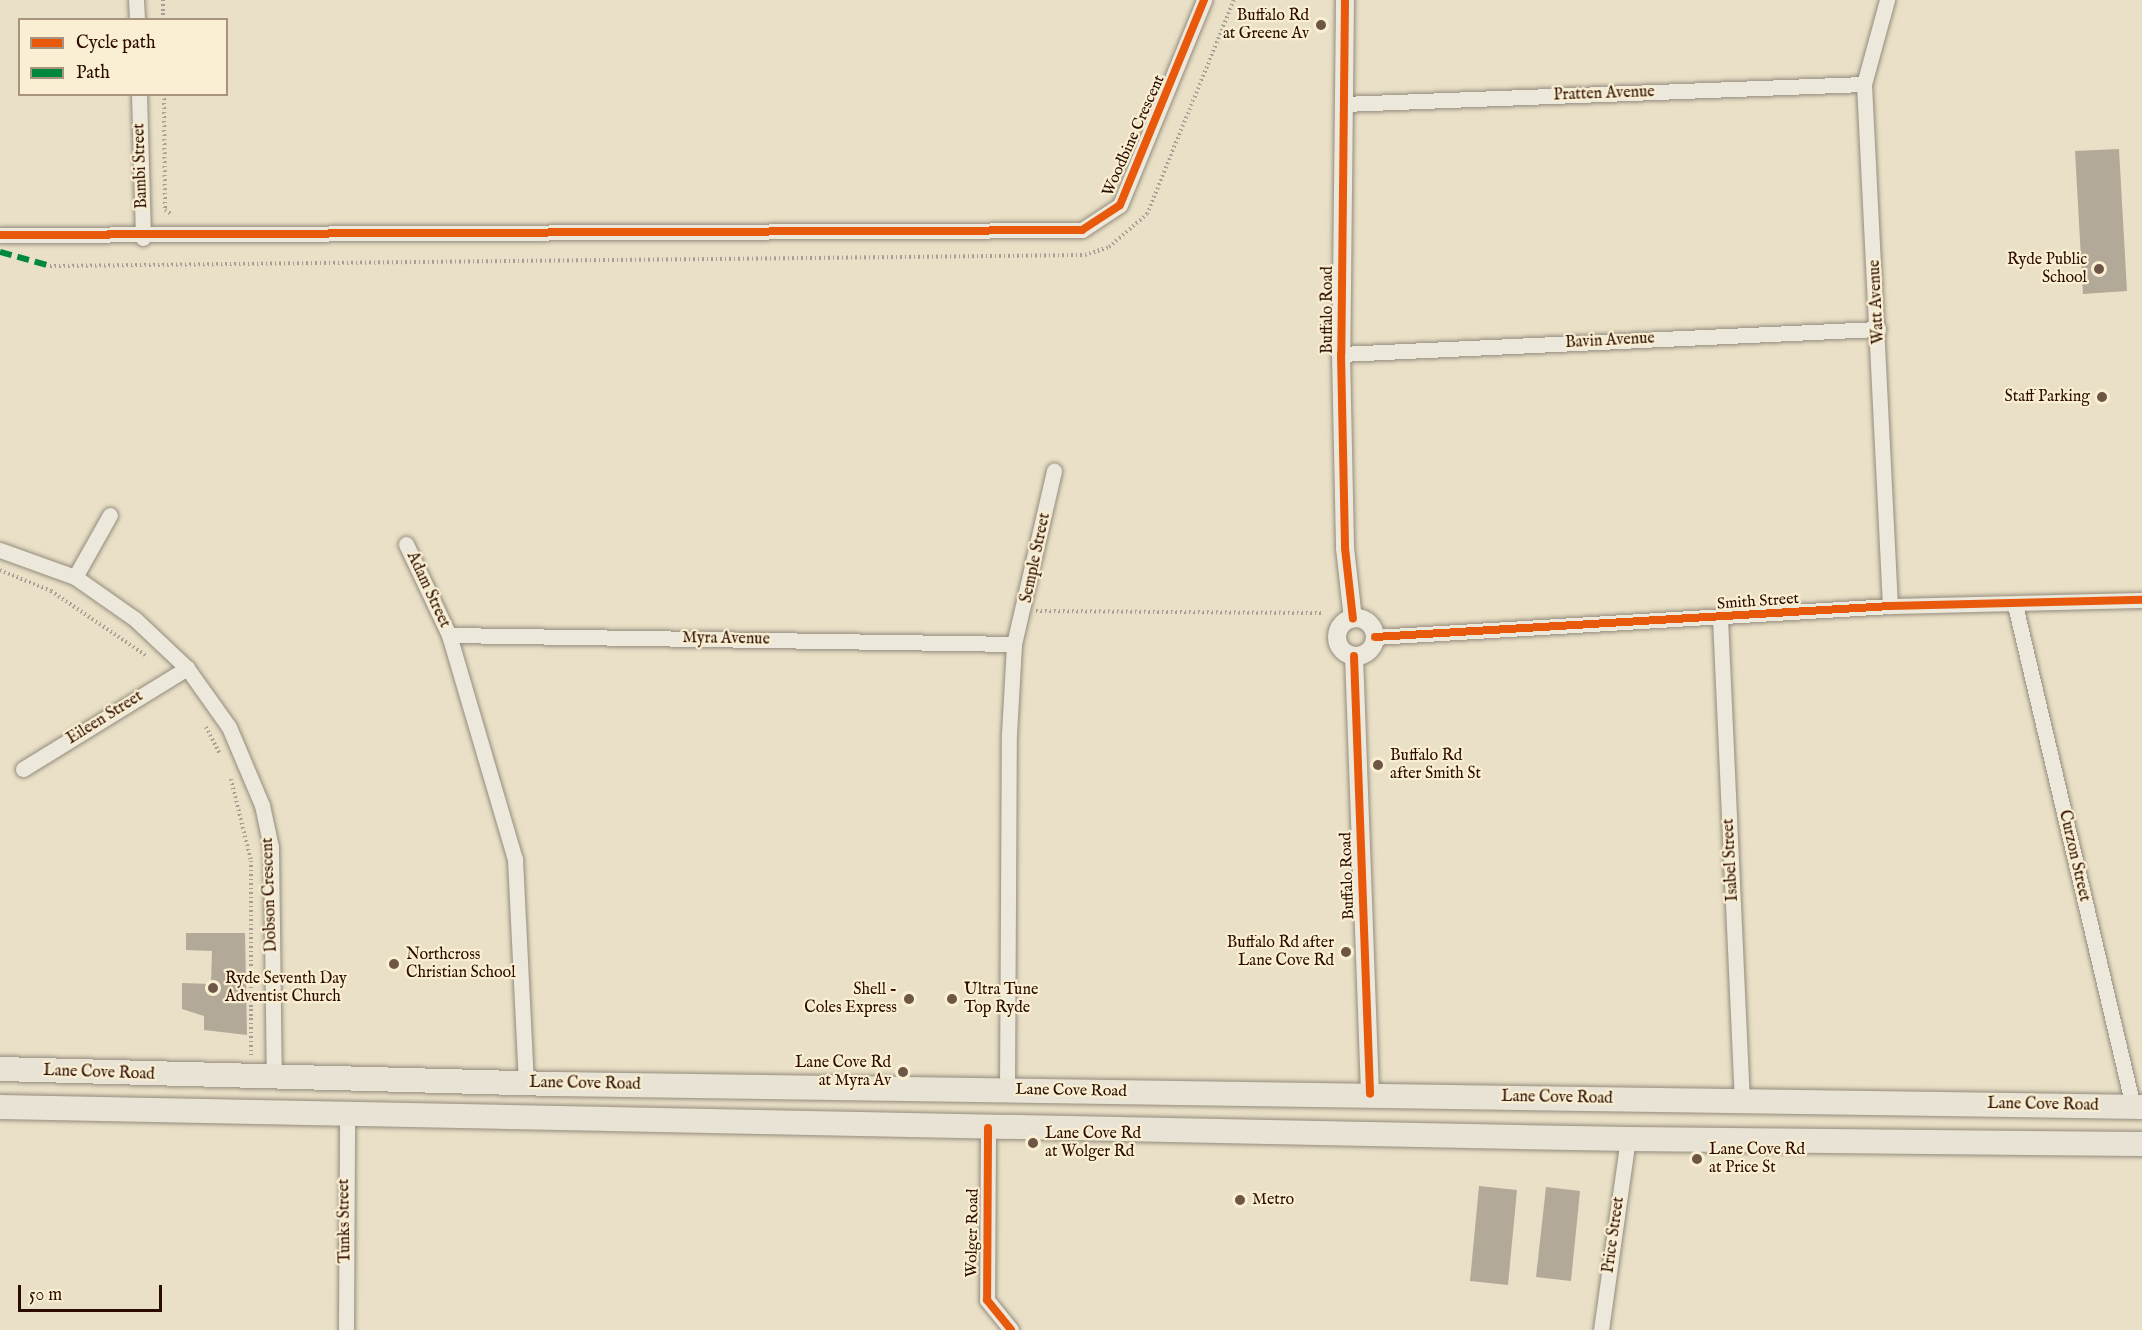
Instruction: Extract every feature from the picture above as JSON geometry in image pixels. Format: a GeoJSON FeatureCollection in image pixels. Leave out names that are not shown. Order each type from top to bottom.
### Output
{"type":"FeatureCollection","features":[{"type":"Feature","properties":{"kind":"highway","name":"Lane Cove Road"},"geometry":{"type":"LineString","coordinates":[[0,1069],[274,1079],[2138,1107]]}},
{"type":"Feature","properties":{"kind":"highway","name":"Buffalo Road"},"geometry":{"type":"LineString","coordinates":[[1370,1094],[1372,1133]]}},
{"type":"Feature","properties":{"kind":"highway","name":"Lane Cove Road"},"geometry":{"type":"LineString","coordinates":[[0,1107],[988,1128],[1628,1139],[2142,1144]]}},
{"type":"Feature","properties":{"kind":"street"},"geometry":{"type":"LineString","coordinates":[[136,0],[137,18]]}},
{"type":"Feature","properties":{"kind":"street","name":"Woodbine Crescent"},"geometry":{"type":"LineString","coordinates":[[0,235],[143,238],[1082,230],[1120,205],[1204,0]]}},
{"type":"Feature","properties":{"kind":"street","name":"Buffalo Road"},"geometry":{"type":"LineString","coordinates":[[1345,0],[1341,354],[1345,548],[1353,619]]}},
{"type":"Feature","properties":{"kind":"street","name":"Watt Avenue"},"geometry":{"type":"LineString","coordinates":[[1887,0],[1864,84],[1890,606]]}},
{"type":"Feature","properties":{"kind":"street","name":"Pratten Avenue"},"geometry":{"type":"LineString","coordinates":[[1343,104],[1864,84]]}},
{"type":"Feature","properties":{"kind":"street","name":"Bambi Street"},"geometry":{"type":"LineString","coordinates":[[139,96],[143,238]]}},
{"type":"Feature","properties":{"kind":"street","name":"Bavin Avenue"},"geometry":{"type":"LineString","coordinates":[[1341,354],[1878,329]]}},
{"type":"Feature","properties":{"kind":"street","name":"Semple Street"},"geometry":{"type":"LineString","coordinates":[[1014,644],[1025,611],[1054,471]]}},
{"type":"Feature","properties":{"kind":"street"},"geometry":{"type":"LineString","coordinates":[[75,578],[110,515]]}},
{"type":"Feature","properties":{"kind":"street","name":"Adam Street"},"geometry":{"type":"LineString","coordinates":[[406,544],[449,635]]}},
{"type":"Feature","properties":{"kind":"street","name":"Dobson Crescent"},"geometry":{"type":"LineString","coordinates":[[0,550],[75,578],[135,619],[187,668],[229,727],[247,763],[271,847],[274,1079]]}},
{"type":"Feature","properties":{"kind":"street","name":"Smith Street"},"geometry":{"type":"LineString","coordinates":[[1375,637],[1890,606],[2015,605],[2142,600]]}},
{"type":"Feature","properties":{"kind":"street","name":"Curzon Street"},"geometry":{"type":"LineString","coordinates":[[2015,605],[2138,1107]]}},
{"type":"Feature","properties":{"kind":"street","name":"Isabel Street"},"geometry":{"type":"LineString","coordinates":[[1720,618],[1742,1102]]}},
{"type":"Feature","properties":{"kind":"street"},"geometry":{"type":"LineString","coordinates":[[1353,619],[1366,621],[1375,637],[1367,653],[1354,656],[1338,641],[1340,629],[1353,619]]}},
{"type":"Feature","properties":{"kind":"street"},"geometry":{"type":"LineString","coordinates":[[449,635],[515,858],[526,1083]]}},
{"type":"Feature","properties":{"kind":"street","name":"Myra Avenue"},"geometry":{"type":"LineString","coordinates":[[449,635],[1014,644]]}},
{"type":"Feature","properties":{"kind":"street"},"geometry":{"type":"LineString","coordinates":[[1007,1091],[1009,734],[1014,644]]}},
{"type":"Feature","properties":{"kind":"street","name":"Buffalo Road"},"geometry":{"type":"LineString","coordinates":[[1354,656],[1370,1094]]}},
{"type":"Feature","properties":{"kind":"street","name":"Eileen Street"},"geometry":{"type":"LineString","coordinates":[[23,769],[187,668]]}},
{"type":"Feature","properties":{"kind":"street","name":"Tunks Street"},"geometry":{"type":"LineString","coordinates":[[346,1330],[347,1113]]}},
{"type":"Feature","properties":{"kind":"street","name":"Wolger Road"},"geometry":{"type":"LineString","coordinates":[[988,1128],[987,1300],[1011,1330]]}},
{"type":"Feature","properties":{"kind":"street","name":"Price Street"},"geometry":{"type":"LineString","coordinates":[[1601,1330],[1628,1139]]}},
{"type":"Feature","properties":{"kind":"path"},"geometry":{"type":"LineString","coordinates":[[163,0],[163,18]]}},
{"type":"Feature","properties":{"kind":"path"},"geometry":{"type":"LineString","coordinates":[[164,96],[165,210],[171,214]]}},
{"type":"Feature","properties":{"kind":"path"},"geometry":{"type":"LineString","coordinates":[[0,570],[51,591],[120,633],[171,678]]}},
{"type":"Feature","properties":{"kind":"path"},"geometry":{"type":"LineString","coordinates":[[1025,611],[1324,613]]}},
{"type":"Feature","properties":{"kind":"path"},"geometry":{"type":"LineString","coordinates":[[199,716],[225,765]]}},
{"type":"Feature","properties":{"kind":"path"},"geometry":{"type":"LineString","coordinates":[[230,774],[251,861],[251,1055]]}},
{"type":"Feature","properties":{"kind":"building"},"geometry":{"type":"Polygon","coordinates":[[[2119,149],[2127,291],[2083,294],[2075,151],[2119,149]]]}},
{"type":"Feature","properties":{"kind":"building","name":"Ryde Seventh Day Adventist Church"},"geometry":{"type":"Polygon","coordinates":[[[186,933],[245,933],[247,1035],[204,1030],[204,1016],[182,1009],[182,983],[211,984],[212,951],[186,950],[186,933]]]}},
{"type":"Feature","properties":{"kind":"building"},"geometry":{"type":"Polygon","coordinates":[[[1479,1186],[1517,1190],[1508,1285],[1470,1281],[1479,1186]]]}},
{"type":"Feature","properties":{"kind":"building"},"geometry":{"type":"Polygon","coordinates":[[[1546,1187],[1580,1191],[1571,1281],[1536,1277],[1546,1187]]]}},
{"type":"Feature","properties":{"kind":"marked path"},"geometry":{"type":"LineString","coordinates":[[0,252],[50,266]]}},
{"type":"Feature","properties":{"kind":"cycle path"},"geometry":{"type":"LineString","coordinates":[[0,235],[1082,230],[1120,205],[1204,0]]}},
{"type":"Feature","properties":{"kind":"cycle path"},"geometry":{"type":"LineString","coordinates":[[1345,0],[1341,354],[1345,548],[1353,619]]}},
{"type":"Feature","properties":{"kind":"cycle path"},"geometry":{"type":"LineString","coordinates":[[1375,637],[1890,606],[2142,600]]}},
{"type":"Feature","properties":{"kind":"cycle path"},"geometry":{"type":"LineString","coordinates":[[1354,656],[1370,1094]]}},
{"type":"Feature","properties":{"kind":"cycle path"},"geometry":{"type":"LineString","coordinates":[[988,1128],[987,1300],[1011,1330]]}},
{"type":"Feature","properties":{"kind":"place","name":"Buffalo Rd at Greene Av"},"geometry":{"type":"Point","coordinates":[1321,25]}},
{"type":"Feature","properties":{"kind":"place","name":"Ryde Public School"},"geometry":{"type":"Point","coordinates":[2099,269]}},
{"type":"Feature","properties":{"kind":"place","name":"Staff Parking"},"geometry":{"type":"Point","coordinates":[2102,397]}},
{"type":"Feature","properties":{"kind":"place","name":"Buffalo Rd after Smith St"},"geometry":{"type":"Point","coordinates":[1378,765]}},
{"type":"Feature","properties":{"kind":"place","name":"Buffalo Rd after Lane Cove Rd"},"geometry":{"type":"Point","coordinates":[1346,952]}},
{"type":"Feature","properties":{"kind":"place","name":"Northcross Christian School"},"geometry":{"type":"Point","coordinates":[394,964]}},
{"type":"Feature","properties":{"kind":"place","name":"Ryde Seventh Day Adventist Church"},"geometry":{"type":"Point","coordinates":[213,988]}},
{"type":"Feature","properties":{"kind":"place","name":"Shell - Coles Express"},"geometry":{"type":"Point","coordinates":[909,999]}},
{"type":"Feature","properties":{"kind":"place","name":"Ultra Tune Top Ryde"},"geometry":{"type":"Point","coordinates":[952,999]}},
{"type":"Feature","properties":{"kind":"place","name":"Lane Cove Rd at Myra Av"},"geometry":{"type":"Point","coordinates":[903,1072]}},
{"type":"Feature","properties":{"kind":"place","name":"Lane Cove Rd at Wolger Rd"},"geometry":{"type":"Point","coordinates":[1033,1143]}},
{"type":"Feature","properties":{"kind":"place","name":"Lane Cove Rd at Price St"},"geometry":{"type":"Point","coordinates":[1697,1159]}},
{"type":"Feature","properties":{"kind":"place","name":"Metro"},"geometry":{"type":"Point","coordinates":[1240,1200]}}]}
